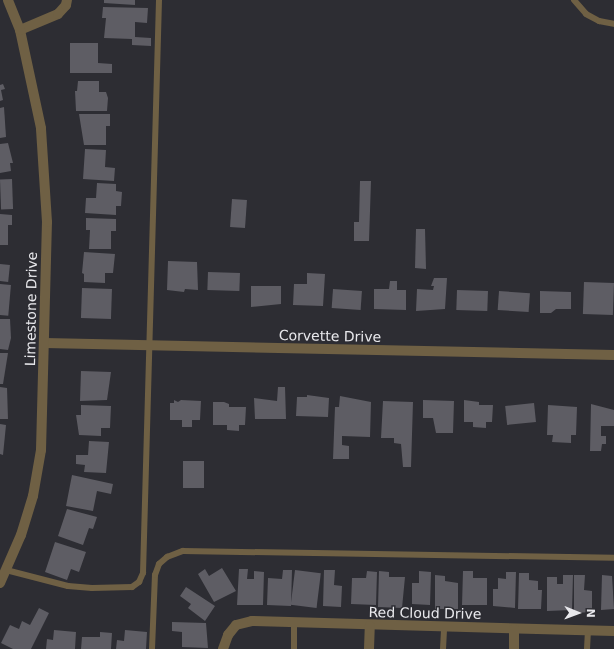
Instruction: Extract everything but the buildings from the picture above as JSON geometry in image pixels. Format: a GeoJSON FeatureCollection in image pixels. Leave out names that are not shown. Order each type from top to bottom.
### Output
{"type":"FeatureCollection","features":[{"type":"Feature","properties":{"kind":"street","name":"Limestone Drive"},"geometry":{"type":"LineString","coordinates":[[0,584],[21,535],[36,481],[41,450],[45,343],[45,165],[35,91],[20,30],[8,0]]}},
{"type":"Feature","properties":{"kind":"street"},"geometry":{"type":"LineString","coordinates":[[20,30],[58,14],[66,5],[67,0]]}},
{"type":"Feature","properties":{"kind":"street","name":"Corvette Drive"},"geometry":{"type":"LineString","coordinates":[[45,343],[151,347],[614,355]]}},
{"type":"Feature","properties":{"kind":"street","name":"Red Cloud Drive"},"geometry":{"type":"LineString","coordinates":[[223,649],[228,635],[236,625],[252,621],[370,626],[614,631]]}},
{"type":"Feature","properties":{"kind":"street"},"geometry":{"type":"LineString","coordinates":[[370,626],[370,649]]}},
{"type":"Feature","properties":{"kind":"street"},"geometry":{"type":"LineString","coordinates":[[514,629],[514,649]]}},
{"type":"Feature","properties":{"kind":"lane"},"geometry":{"type":"LineString","coordinates":[[6,570],[80,587],[123,588],[139,582],[144,561],[151,347],[159,0]]}},
{"type":"Feature","properties":{"kind":"lane"},"geometry":{"type":"LineString","coordinates":[[574,0],[586,14],[599,21],[614,24]]}},
{"type":"Feature","properties":{"kind":"lane"},"geometry":{"type":"LineString","coordinates":[[152,649],[155,575],[159,564],[167,557],[183,551],[614,558]]}},
{"type":"Feature","properties":{"kind":"lane"},"geometry":{"type":"LineString","coordinates":[[294,623],[294,649]]}},
{"type":"Feature","properties":{"kind":"lane"},"geometry":{"type":"LineString","coordinates":[[443,649],[444,627]]}},
{"type":"Feature","properties":{"kind":"lane"},"geometry":{"type":"LineString","coordinates":[[587,649],[588,630]]}}]}
